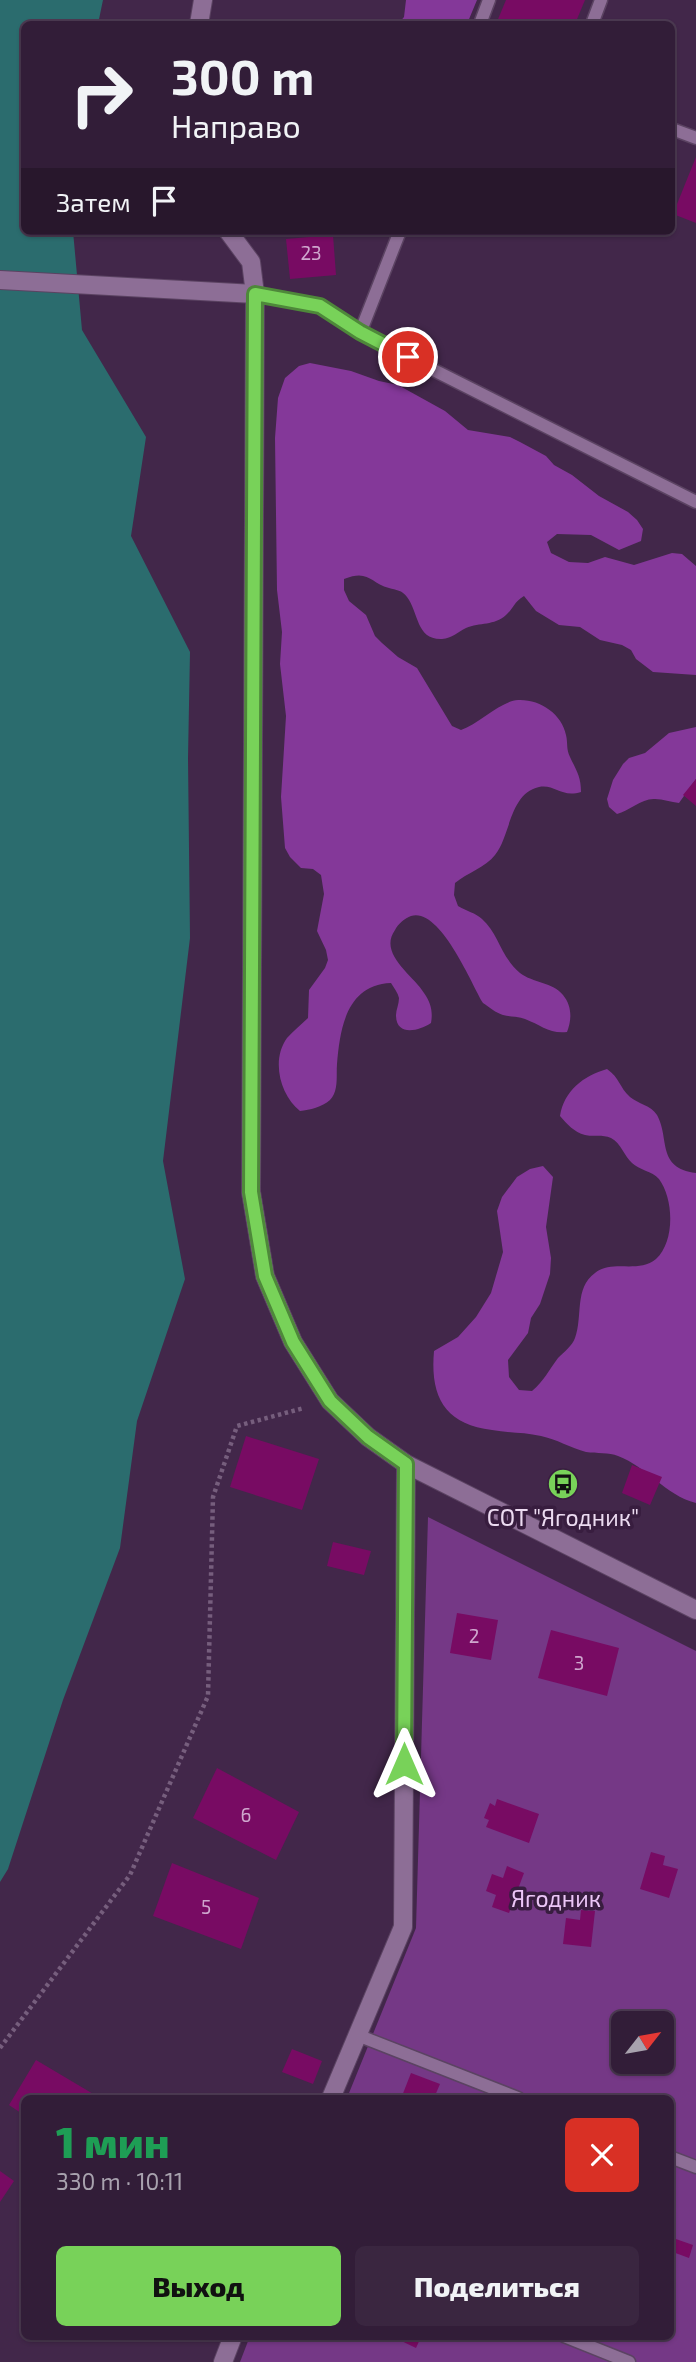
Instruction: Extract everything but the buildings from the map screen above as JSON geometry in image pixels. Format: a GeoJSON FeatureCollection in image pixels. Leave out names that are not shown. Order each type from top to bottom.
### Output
{"type":"FeatureCollection","features":[{"type":"Feature","properties":{"kind":"street"},"geometry":{"type":"LineString","coordinates":[[200,21],[203,0]]}},
{"type":"Feature","properties":{"kind":"street"},"geometry":{"type":"LineString","coordinates":[[231,235],[251,262],[255,294],[251,1192],[265,1276],[293,1342],[330,1401],[368,1437],[406,1464],[696,1609]]}},
{"type":"Feature","properties":{"kind":"street"},"geometry":{"type":"LineString","coordinates":[[0,280],[255,294]]}},
{"type":"Feature","properties":{"kind":"street"},"geometry":{"type":"LineString","coordinates":[[332,2095],[403,1927],[406,1464]]}},
{"type":"Feature","properties":{"kind":"street"},"geometry":{"type":"LineString","coordinates":[[223,2362],[231,2340]]}},
{"type":"Feature","properties":{"kind":"lane"},"geometry":{"type":"LineString","coordinates":[[481,21],[489,0]]}},
{"type":"Feature","properties":{"kind":"lane"},"geometry":{"type":"LineString","coordinates":[[593,21],[601,0]]}},
{"type":"Feature","properties":{"kind":"lane"},"geometry":{"type":"LineString","coordinates":[[675,130],[696,138]]}},
{"type":"Feature","properties":{"kind":"lane"},"geometry":{"type":"LineString","coordinates":[[360,332],[398,235]]}},
{"type":"Feature","properties":{"kind":"lane"},"geometry":{"type":"LineString","coordinates":[[255,294],[320,306],[360,332],[696,502]]}},
{"type":"Feature","properties":{"kind":"lane"},"geometry":{"type":"LineString","coordinates":[[357,2035],[510,2095]]}},
{"type":"Feature","properties":{"kind":"lane"},"geometry":{"type":"LineString","coordinates":[[674,2159],[696,2168]]}},
{"type":"Feature","properties":{"kind":"lane"},"geometry":{"type":"LineString","coordinates":[[574,2340],[629,2362]]}},
{"type":"Feature","properties":{"kind":"path"},"geometry":{"type":"LineString","coordinates":[[0,2048],[130,1875],[208,1696],[213,1497],[237,1426],[330,1401]]}},
{"type":"Feature","properties":{"kind":"green space","name":"Ягодник"},"geometry":{"type":"Polygon","coordinates":[[[428,1517],[696,1651],[696,2362],[240,2362],[248,2340],[674,2340],[674,2095],[348,2095],[416,1928],[428,1517]]]}},
{"type":"Feature","properties":{"kind":"shaded area"},"geometry":{"type":"Polygon","coordinates":[[[0,0],[103,0],[99,21],[21,21],[21,235],[73,235],[82,330],[146,437],[131,536],[190,652],[190,938],[163,1161],[185,1279],[137,1421],[120,1548],[63,1700],[8,1869],[0,1882],[0,0]]]}},
{"type":"Feature","properties":{"kind":"shaded area"},"geometry":{"type":"Polygon","coordinates":[[[406,0],[477,0],[468,21],[401,21],[404,17],[406,0]]]}},
{"type":"Feature","properties":{"kind":"shaded area"},"geometry":{"type":"Polygon","coordinates":[[[310,363],[351,371],[398,385],[445,411],[468,430],[510,437],[546,456],[554,465],[599,496],[628,512],[643,529],[641,541],[619,550],[591,535],[557,534],[547,542],[551,553],[569,562],[588,563],[605,557],[634,565],[672,553],[682,554],[696,566],[696,675],[653,672],[636,659],[631,650],[600,640],[580,627],[559,625],[536,611],[524,596],[497,621],[471,626],[446,638],[434,638],[423,630],[411,603],[403,593],[364,576],[344,579],[344,590],[349,601],[366,615],[375,636],[382,643],[417,668],[452,726],[461,730],[504,704],[526,700],[549,709],[564,727],[568,751],[579,777],[581,792],[568,793],[550,787],[529,791],[516,806],[495,855],[455,883],[454,895],[458,906],[477,915],[488,925],[508,959],[520,973],[554,987],[563,995],[570,1008],[570,1017],[567,1032],[561,1032],[495,1011],[483,1003],[463,964],[443,934],[422,916],[411,916],[396,928],[391,947],[399,964],[426,997],[431,1008],[431,1023],[415,1030],[400,1027],[396,1015],[399,998],[391,983],[364,992],[348,1011],[340,1037],[333,1096],[320,1106],[300,1111],[283,1087],[279,1056],[287,1038],[308,1018],[309,990],[328,960],[317,931],[324,894],[321,875],[313,869],[301,868],[285,848],[281,797],[286,716],[280,664],[282,632],[277,590],[275,438],[278,398],[285,378],[299,366],[310,363]]]}},
{"type":"Feature","properties":{"kind":"shaded area"},"geometry":{"type":"Polygon","coordinates":[[[696,727],[696,779],[679,803],[650,799],[617,814],[609,807],[607,799],[613,780],[629,758],[645,753],[669,733],[696,727]]]}},
{"type":"Feature","properties":{"kind":"shaded area"},"geometry":{"type":"Polygon","coordinates":[[[607,1069],[630,1097],[657,1115],[666,1151],[675,1165],[696,1173],[696,1503],[675,1494],[638,1467],[614,1455],[586,1452],[547,1437],[476,1427],[462,1421],[444,1405],[435,1381],[434,1351],[458,1337],[476,1317],[491,1293],[503,1252],[497,1211],[502,1197],[517,1177],[530,1169],[543,1166],[553,1177],[546,1227],[551,1258],[550,1274],[540,1304],[531,1318],[528,1333],[508,1360],[509,1377],[519,1390],[532,1391],[574,1341],[582,1295],[588,1279],[609,1267],[641,1266],[656,1259],[662,1252],[667,1242],[670,1209],[659,1179],[632,1163],[611,1138],[581,1134],[560,1116],[566,1099],[576,1086],[607,1069]]]}},
{"type":"Feature","properties":{"kind":"place","name":"СОТ \"Ягодник\""},"geometry":{"type":"Point","coordinates":[563,1484]}},
{"type":"Feature","properties":{"kind":"route"},"geometry":{"type":"LineString","coordinates":[[404,1764],[406,1464],[368,1437],[330,1401],[293,1342],[265,1276],[251,1192],[255,294],[320,306],[360,332],[408,357]]}}]}
